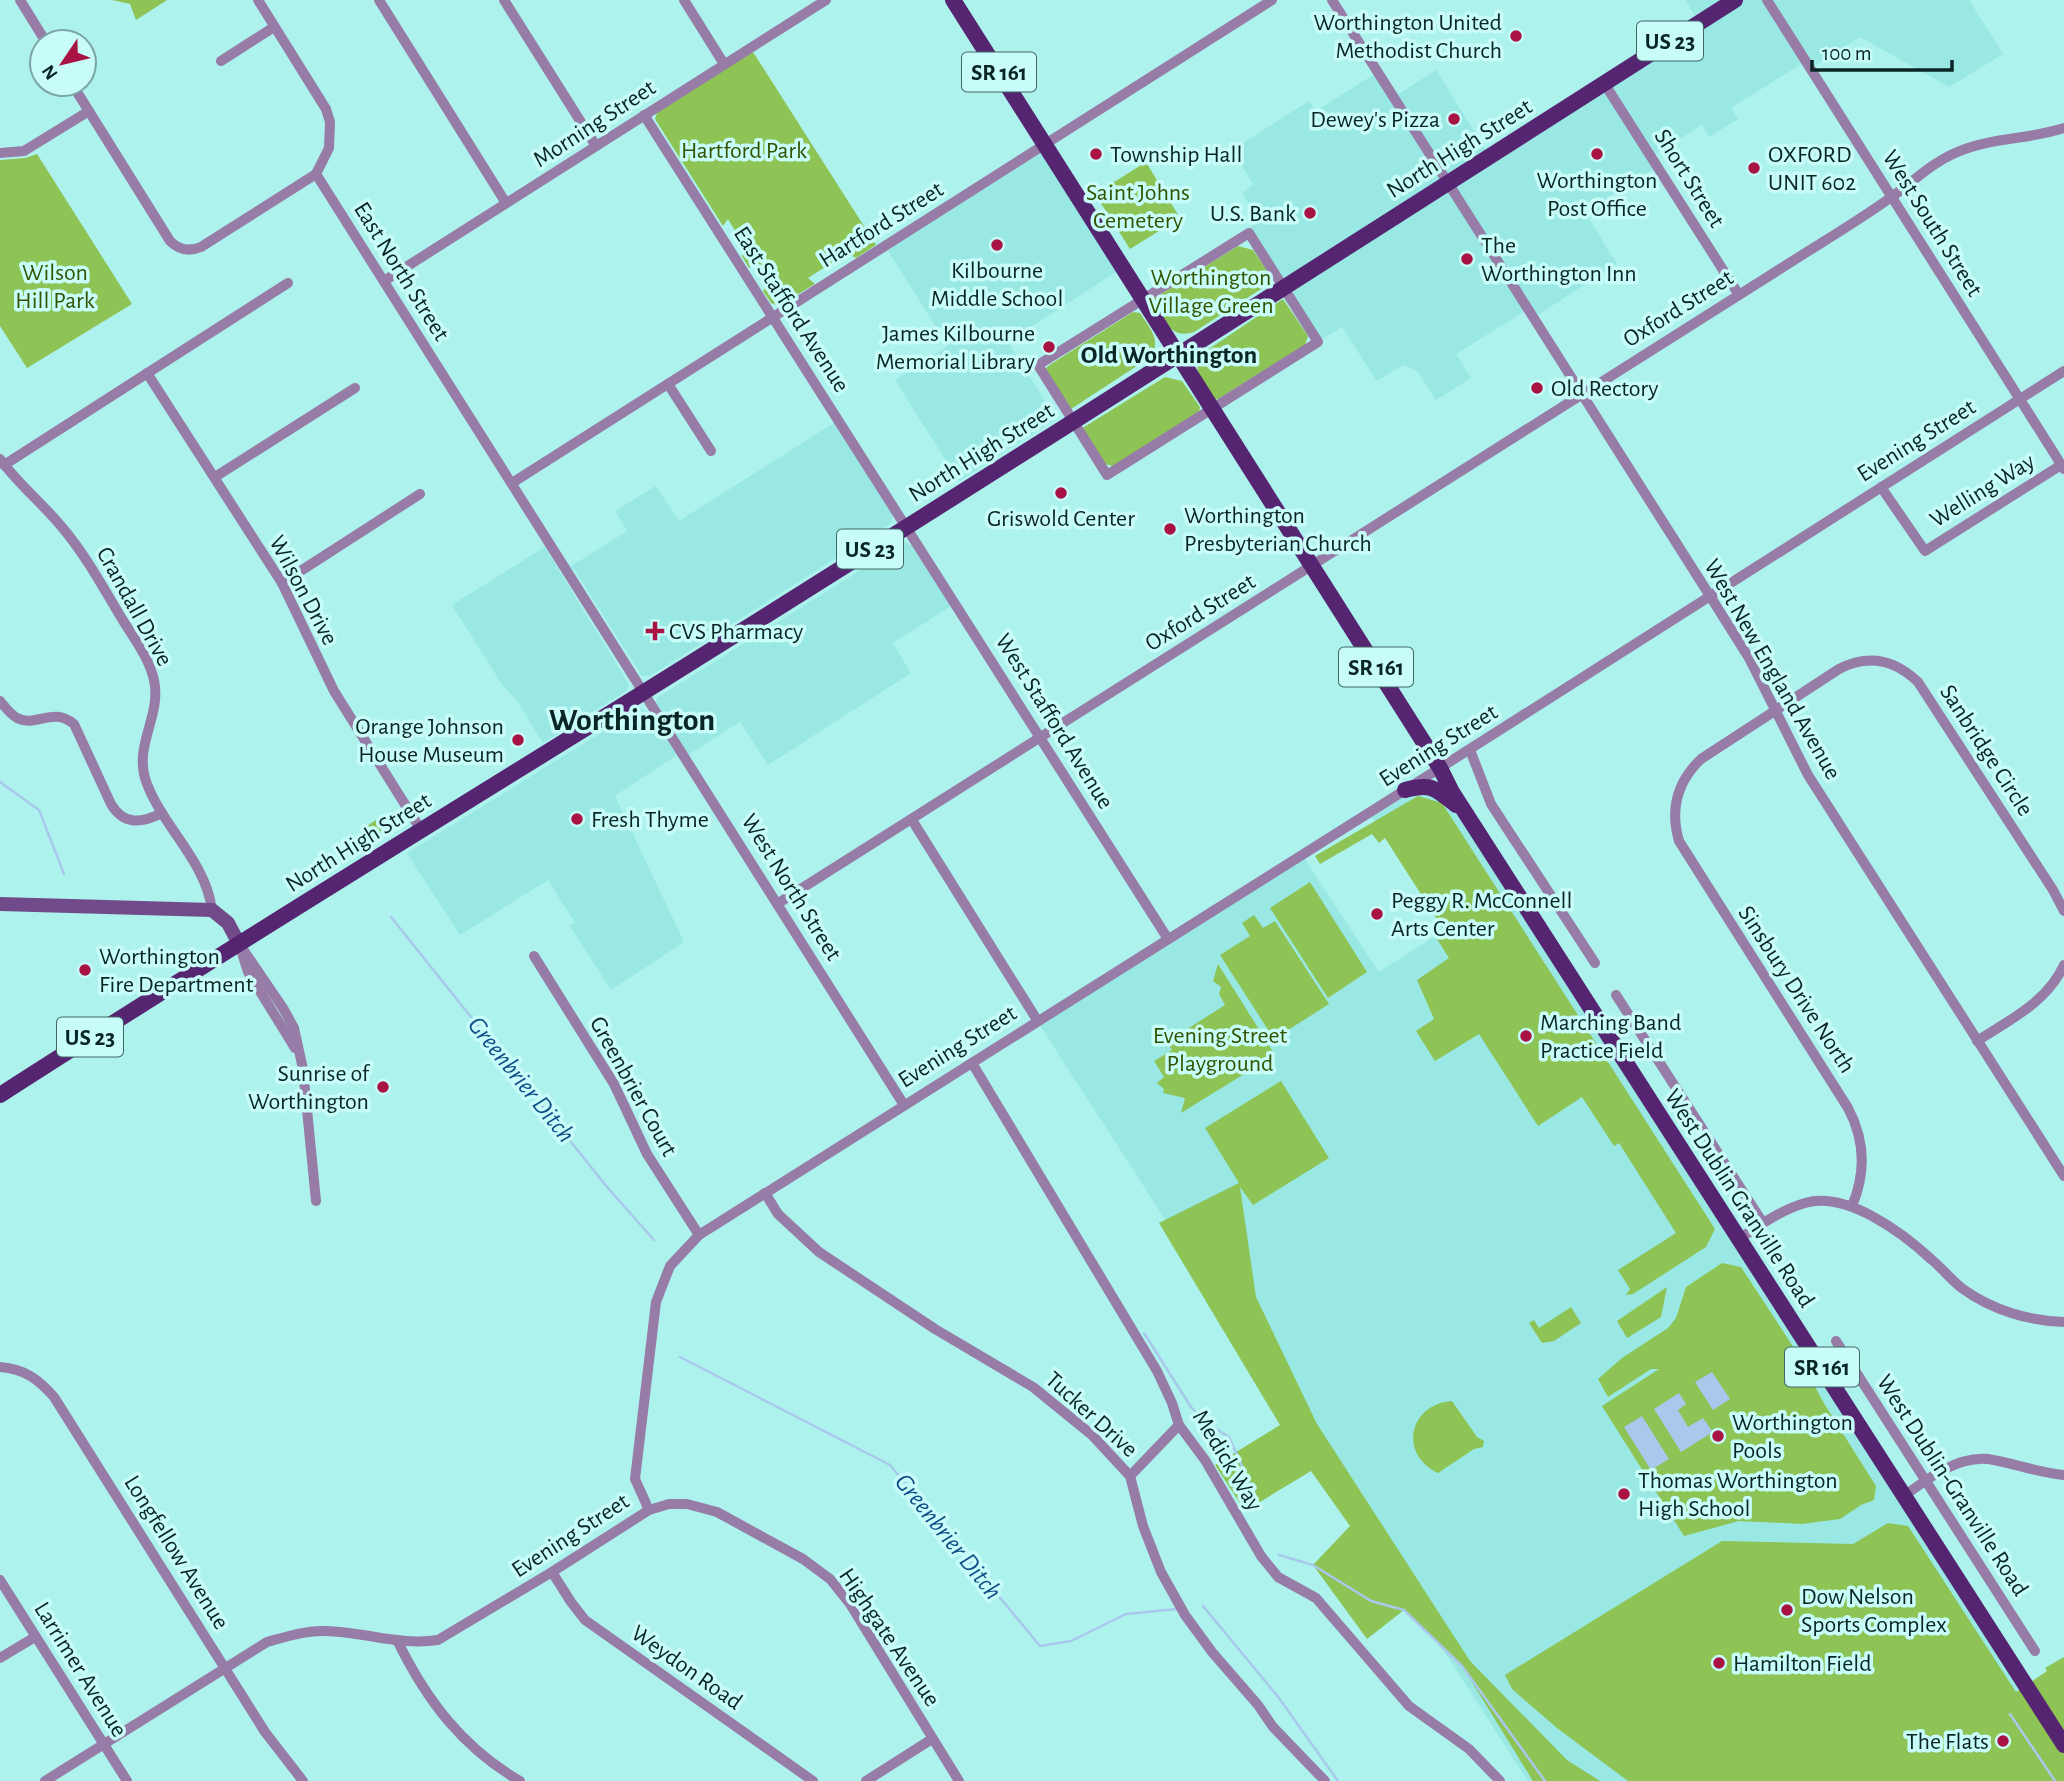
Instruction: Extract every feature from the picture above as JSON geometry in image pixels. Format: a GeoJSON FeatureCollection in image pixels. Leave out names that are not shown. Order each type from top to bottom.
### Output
{"type":"FeatureCollection","features":[{"type":"Feature","properties":{"kind":"main road","name":"SR 161"},"geometry":{"type":"LineString","coordinates":[[953,0],[1177,356]]}},
{"type":"Feature","properties":{"kind":"main road","name":"North High Street"},"geometry":{"type":"LineString","coordinates":[[0,1095],[239,942],[644,692],[1177,356],[1735,0]]}},
{"type":"Feature","properties":{"kind":"main road","name":"West Dublin Granville Road"},"geometry":{"type":"LineString","coordinates":[[1177,356],[1440,768],[1464,811],[2064,1745]]}},
{"type":"Feature","properties":{"kind":"main road"},"geometry":{"type":"LineString","coordinates":[[1405,790],[1425,785],[1433,787],[1464,811]]}},
{"type":"Feature","properties":{"kind":"street"},"geometry":{"type":"LineString","coordinates":[[20,0],[37,28]]}},
{"type":"Feature","properties":{"kind":"street"},"geometry":{"type":"LineString","coordinates":[[81,98],[170,241],[180,248],[190,250],[201,247],[316,174],[329,148],[330,122],[326,109],[258,0]]}},
{"type":"Feature","properties":{"kind":"street"},"geometry":{"type":"LineString","coordinates":[[379,0],[506,203]]}},
{"type":"Feature","properties":{"kind":"street"},"geometry":{"type":"LineString","coordinates":[[504,0],[596,146]]}},
{"type":"Feature","properties":{"kind":"street"},"geometry":{"type":"LineString","coordinates":[[684,0],[724,64]]}},
{"type":"Feature","properties":{"kind":"street","name":"Morning Street"},"geometry":{"type":"LineString","coordinates":[[384,281],[826,0]]}},
{"type":"Feature","properties":{"kind":"street","name":"Hartford Street"},"geometry":{"type":"LineString","coordinates":[[512,483],[1272,0]]}},
{"type":"Feature","properties":{"kind":"street","name":"West New England Avenue"},"geometry":{"type":"LineString","coordinates":[[1332,0],[1749,658],[1808,775],[2064,1176]]}},
{"type":"Feature","properties":{"kind":"street","name":"West South Street"},"geometry":{"type":"LineString","coordinates":[[1767,0],[2063,467]]}},
{"type":"Feature","properties":{"kind":"street"},"geometry":{"type":"LineString","coordinates":[[222,61],[274,27]]}},
{"type":"Feature","properties":{"kind":"street","name":"Short Street"},"geometry":{"type":"LineString","coordinates":[[1605,83],[1739,295]]}},
{"type":"Feature","properties":{"kind":"street"},"geometry":{"type":"LineString","coordinates":[[0,153],[23,151],[89,111]]}},
{"type":"Feature","properties":{"kind":"street","name":"East Stafford Avenue"},"geometry":{"type":"LineString","coordinates":[[644,115],[906,526]]}},
{"type":"Feature","properties":{"kind":"street","name":"Oxford Street"},"geometry":{"type":"LineString","coordinates":[[777,904],[1892,197],[1932,164],[1988,141],[2044,135],[2064,128]]}},
{"type":"Feature","properties":{"kind":"street","name":"East North Street"},"geometry":{"type":"LineString","coordinates":[[316,174],[644,692]]}},
{"type":"Feature","properties":{"kind":"street"},"geometry":{"type":"LineString","coordinates":[[1249,233],[1283,287],[1318,342],[1107,475],[1038,365],[1249,233]]}},
{"type":"Feature","properties":{"kind":"street"},"geometry":{"type":"LineString","coordinates":[[2,462],[288,283]]}},
{"type":"Feature","properties":{"kind":"street","name":"Evening Street"},"geometry":{"type":"LineString","coordinates":[[45,1781],[267,1642],[302,1632],[324,1631],[398,1642],[438,1640],[649,1510],[635,1479],[656,1301],[670,1266],[699,1236],[1470,750],[2064,371]]}},
{"type":"Feature","properties":{"kind":"street","name":"Wilson Drive"},"geometry":{"type":"LineString","coordinates":[[147,373],[282,583],[334,691],[421,830]]}},
{"type":"Feature","properties":{"kind":"street"},"geometry":{"type":"LineString","coordinates":[[668,384],[711,451]]}},
{"type":"Feature","properties":{"kind":"street"},"geometry":{"type":"LineString","coordinates":[[215,477],[355,388]]}},
{"type":"Feature","properties":{"kind":"street","name":"Crandall Drive"},"geometry":{"type":"LineString","coordinates":[[2,462],[77,546],[147,660],[155,682],[155,704],[142,753],[141,763],[146,783],[203,877],[212,910]]}},
{"type":"Feature","properties":{"kind":"street","name":"Welling Way"},"geometry":{"type":"LineString","coordinates":[[1881,487],[1925,551],[2063,467]]}},
{"type":"Feature","properties":{"kind":"street"},"geometry":{"type":"LineString","coordinates":[[282,583],[420,494]]}},
{"type":"Feature","properties":{"kind":"street","name":"West Stafford Avenue"},"geometry":{"type":"LineString","coordinates":[[906,526],[1168,939]]}},
{"type":"Feature","properties":{"kind":"street","name":"Sanbridge Circle"},"geometry":{"type":"LineString","coordinates":[[1776,710],[1850,664],[1862,660],[1884,661],[1908,672],[1918,682],[2064,911]]}},
{"type":"Feature","properties":{"kind":"street","name":"West North Street"},"geometry":{"type":"LineString","coordinates":[[644,692],[904,1105]]}},
{"type":"Feature","properties":{"kind":"street"},"geometry":{"type":"LineString","coordinates":[[0,701],[22,720],[53,716],[68,719],[74,724],[111,804],[123,818],[142,821],[162,813]]}},
{"type":"Feature","properties":{"kind":"street","name":"Sinsbury Drive North"},"geometry":{"type":"LineString","coordinates":[[1776,710],[1701,759],[1686,775],[1676,799],[1676,829],[1689,860],[1853,1118],[1861,1140],[1863,1163],[1852,1206]]}},
{"type":"Feature","properties":{"kind":"street"},"geometry":{"type":"LineString","coordinates":[[1470,750],[1490,804],[1595,964]]}},
{"type":"Feature","properties":{"kind":"street"},"geometry":{"type":"LineString","coordinates":[[912,820],[1038,1020]]}},
{"type":"Feature","properties":{"kind":"street"},"geometry":{"type":"LineString","coordinates":[[0,904],[212,910],[228,923],[294,1028],[303,1069],[316,1201]]}},
{"type":"Feature","properties":{"kind":"street","name":"Greenbrier Court"},"geometry":{"type":"LineString","coordinates":[[534,956],[614,1084],[647,1154],[699,1236]]}},
{"type":"Feature","properties":{"kind":"street"},"geometry":{"type":"LineString","coordinates":[[1978,1041],[2038,1001],[2049,990],[2064,965]]}},
{"type":"Feature","properties":{"kind":"street"},"geometry":{"type":"LineString","coordinates":[[1616,995],[1763,1223]]}},
{"type":"Feature","properties":{"kind":"street","name":"Medick Way"},"geometry":{"type":"LineString","coordinates":[[972,1063],[1157,1371],[1179,1425],[1205,1460],[1270,1568],[1288,1584],[1316,1598],[1409,1706],[1469,1749],[1500,1781]]}},
{"type":"Feature","properties":{"kind":"street","name":"Tucker Drive"},"geometry":{"type":"LineString","coordinates":[[765,1194],[786,1222],[819,1252],[935,1329],[1033,1387],[1092,1435],[1130,1476],[1143,1526],[1161,1572],[1185,1615],[1273,1727],[1325,1781]]}},
{"type":"Feature","properties":{"kind":"street"},"geometry":{"type":"LineString","coordinates":[[1740,1239],[1784,1211],[1806,1202],[1829,1201],[1852,1206],[1912,1242],[1964,1290],[1992,1306],[2037,1320],[2064,1322]]}},
{"type":"Feature","properties":{"kind":"street","name":"West Dublin-Granville Road"},"geometry":{"type":"LineString","coordinates":[[1836,1341],[2035,1651]]}},
{"type":"Feature","properties":{"kind":"street","name":"Longfellow Avenue"},"geometry":{"type":"LineString","coordinates":[[0,1367],[16,1368],[31,1375],[54,1397],[265,1732],[303,1781]]}},
{"type":"Feature","properties":{"kind":"street"},"geometry":{"type":"LineString","coordinates":[[1130,1476],[1179,1425]]}},
{"type":"Feature","properties":{"kind":"street"},"geometry":{"type":"LineString","coordinates":[[1904,1496],[1954,1465],[1987,1459],[2064,1475]]}},
{"type":"Feature","properties":{"kind":"street","name":"Highgate Avenue"},"geometry":{"type":"LineString","coordinates":[[649,1510],[669,1504],[701,1506],[717,1512],[817,1567],[842,1592],[959,1781]]}},
{"type":"Feature","properties":{"kind":"street","name":"Weydon Road"},"geometry":{"type":"LineString","coordinates":[[552,1572],[571,1602],[603,1635],[813,1781]]}},
{"type":"Feature","properties":{"kind":"street","name":"Larrimer Avenue"},"geometry":{"type":"LineString","coordinates":[[0,1580],[127,1781]]}},
{"type":"Feature","properties":{"kind":"street"},"geometry":{"type":"LineString","coordinates":[[0,1658],[35,1637]]}},
{"type":"Feature","properties":{"kind":"street"},"geometry":{"type":"LineString","coordinates":[[398,1642],[432,1701],[466,1742],[494,1766],[520,1781]]}},
{"type":"Feature","properties":{"kind":"street"},"geometry":{"type":"LineString","coordinates":[[866,1781],[932,1739]]}},
{"type":"Feature","properties":{"kind":"shaded area"},"geometry":{"type":"Polygon","coordinates":[[[1685,0],[1969,0],[2003,54],[1949,87],[1860,37],[1811,68],[1806,61],[1731,108],[1738,119],[1709,137],[1702,125],[1652,156],[1658,166],[1607,198],[1611,205],[1589,219],[1617,264],[1533,318],[1527,310],[1456,354],[1471,378],[1436,400],[1417,371],[1403,365],[1377,381],[1342,327],[1318,342],[1249,233],[1255,214],[1242,193],[1253,184],[1232,150],[1309,101],[1316,111],[1378,72],[1394,97],[1436,70],[1489,155],[1699,22],[1685,0]]]}},
{"type":"Feature","properties":{"kind":"shaded area","name":"Kilbourne Middle School"},"geometry":{"type":"Polygon","coordinates":[[[1044,145],[1122,268],[1008,342],[1056,419],[959,481],[895,380],[948,346],[885,246],[1044,145]]]}},
{"type":"Feature","properties":{"kind":"shaded area"},"geometry":{"type":"Polygon","coordinates":[[[834,423],[893,515],[891,523],[650,676],[642,676],[570,567],[627,531],[615,511],[656,486],[679,521],[834,423]]]}},
{"type":"Feature","properties":{"kind":"shaded area"},"geometry":{"type":"Polygon","coordinates":[[[905,542],[912,546],[951,606],[893,643],[911,673],[768,765],[740,722],[688,755],[656,704],[657,698],[905,542]]]}},
{"type":"Feature","properties":{"kind":"shaded area"},"geometry":{"type":"Polygon","coordinates":[[[545,547],[629,685],[626,691],[543,743],[452,605],[545,547]]]}},
{"type":"Feature","properties":{"kind":"shaded area"},"geometry":{"type":"Polygon","coordinates":[[[641,708],[652,714],[677,755],[615,796],[684,942],[611,990],[570,926],[575,923],[548,880],[460,935],[407,853],[641,708]]]}},
{"type":"Feature","properties":{"kind":"shaded area","name":"Thomas Worthington High School"},"geometry":{"type":"Polygon","coordinates":[[[1425,785],[1464,811],[2064,1743],[2064,1781],[1528,1781],[1037,1021],[1302,855],[1379,972],[1444,930],[1369,813],[1425,785]]]}},
{"type":"Feature","properties":{"kind":"shaded area"},"geometry":{"type":"Polygon","coordinates":[[[1712,1372],[1730,1399],[1713,1410],[1695,1382],[1712,1372]]]}},
{"type":"Feature","properties":{"kind":"shaded area"},"geometry":{"type":"Polygon","coordinates":[[[1679,1393],[1686,1404],[1678,1410],[1688,1427],[1703,1418],[1713,1432],[1681,1452],[1654,1409],[1679,1393]]]}},
{"type":"Feature","properties":{"kind":"shaded area"},"geometry":{"type":"Polygon","coordinates":[[[1642,1416],[1669,1459],[1651,1470],[1624,1427],[1642,1416]]]}},
{"type":"Feature","properties":{"kind":"green space"},"geometry":{"type":"Polygon","coordinates":[[[112,0],[167,0],[136,20],[130,4],[112,0]]]}},
{"type":"Feature","properties":{"kind":"green space","name":"Hartford Park"},"geometry":{"type":"Polygon","coordinates":[[[753,52],[876,245],[856,258],[847,253],[808,278],[815,284],[778,306],[771,303],[763,291],[768,283],[755,261],[749,268],[742,256],[746,249],[728,219],[723,226],[655,119],[658,111],[753,52]]]}},
{"type":"Feature","properties":{"kind":"green space","name":"Wilson Hill Park"},"geometry":{"type":"Polygon","coordinates":[[[37,154],[132,304],[27,368],[0,326],[0,160],[37,154]]]}},
{"type":"Feature","properties":{"kind":"green space","name":"Saint Johns Cemetery"},"geometry":{"type":"Polygon","coordinates":[[[1146,162],[1180,218],[1130,249],[1095,194],[1146,162]]]}},
{"type":"Feature","properties":{"kind":"green space","name":"Worthington Village Green"},"geometry":{"type":"Polygon","coordinates":[[[1238,246],[1253,250],[1271,276],[1272,282],[1194,332],[1179,333],[1168,326],[1153,299],[1238,246]]]}},
{"type":"Feature","properties":{"kind":"green space","name":"Worthington Village Green"},"geometry":{"type":"Polygon","coordinates":[[[1283,299],[1308,336],[1305,345],[1218,399],[1213,399],[1198,372],[1200,355],[1283,299]]]}},
{"type":"Feature","properties":{"kind":"green space","name":"Worthington Village Green"},"geometry":{"type":"Polygon","coordinates":[[[1133,312],[1140,313],[1153,333],[1155,344],[1152,356],[1071,409],[1046,369],[1133,312]]]}},
{"type":"Feature","properties":{"kind":"green space","name":"Worthington Village Green"},"geometry":{"type":"Polygon","coordinates":[[[1165,377],[1182,381],[1200,407],[1199,412],[1113,466],[1105,464],[1084,427],[1165,377]]]}},
{"type":"Feature","properties":{"kind":"green space"},"geometry":{"type":"Polygon","coordinates":[[[1418,796],[1442,803],[1715,1229],[1706,1247],[1633,1294],[1626,1295],[1630,1289],[1618,1270],[1676,1233],[1619,1143],[1614,1146],[1582,1097],[1538,1126],[1479,1034],[1435,1061],[1416,1031],[1434,1019],[1417,980],[1449,958],[1435,936],[1444,930],[1385,838],[1379,843],[1372,834],[1320,864],[1315,856],[1418,796]]]}},
{"type":"Feature","properties":{"kind":"green space"},"geometry":{"type":"Polygon","coordinates":[[[382,816],[389,817],[396,828],[366,846],[361,836],[367,826],[382,816]]]}},
{"type":"Feature","properties":{"kind":"green space"},"geometry":{"type":"Polygon","coordinates":[[[1310,882],[1367,972],[1328,998],[1270,908],[1310,882]]]}},
{"type":"Feature","properties":{"kind":"green space"},"geometry":{"type":"Polygon","coordinates":[[[1254,915],[1263,928],[1275,921],[1329,1004],[1274,1039],[1220,955],[1250,936],[1242,923],[1254,915]]]}},
{"type":"Feature","properties":{"kind":"green space","name":"Evening Street Playground"},"geometry":{"type":"Polygon","coordinates":[[[1218,964],[1275,1055],[1181,1113],[1185,1098],[1163,1093],[1164,1089],[1157,1083],[1164,1077],[1154,1061],[1172,1050],[1167,1042],[1225,1005],[1219,994],[1221,987],[1213,981],[1218,964]]]}},
{"type":"Feature","properties":{"kind":"green space"},"geometry":{"type":"Polygon","coordinates":[[[1281,1081],[1329,1158],[1253,1205],[1240,1187],[1256,1297],[1317,1424],[1470,1661],[1567,1760],[1600,1781],[1533,1781],[1462,1666],[1404,1610],[1367,1639],[1313,1565],[1350,1526],[1311,1471],[1245,1511],[1215,1465],[1280,1425],[1159,1223],[1239,1183],[1205,1128],[1281,1081]]]}},
{"type":"Feature","properties":{"kind":"green space"},"geometry":{"type":"Polygon","coordinates":[[[1722,1263],[1741,1267],[1794,1348],[1825,1405],[1876,1486],[1874,1500],[1840,1519],[1802,1524],[1739,1521],[1684,1536],[1602,1406],[1659,1369],[1651,1369],[1608,1397],[1598,1379],[1622,1358],[1668,1328],[1676,1318],[1686,1287],[1722,1263]]]}},
{"type":"Feature","properties":{"kind":"green space"},"geometry":{"type":"Polygon","coordinates":[[[1667,1287],[1661,1317],[1627,1338],[1617,1321],[1667,1287]]]}},
{"type":"Feature","properties":{"kind":"green space"},"geometry":{"type":"Polygon","coordinates":[[[1571,1307],[1581,1323],[1554,1341],[1542,1343],[1529,1323],[1534,1320],[1539,1328],[1571,1307]]]}},
{"type":"Feature","properties":{"kind":"green space"},"geometry":{"type":"Polygon","coordinates":[[[1452,1401],[1477,1437],[1484,1441],[1483,1447],[1474,1449],[1438,1473],[1425,1465],[1417,1454],[1414,1431],[1418,1420],[1426,1411],[1437,1404],[1452,1401]]]}},
{"type":"Feature","properties":{"kind":"green space","name":"Dow Nelson Sports Complex"},"geometry":{"type":"Polygon","coordinates":[[[1888,1523],[1908,1526],[2016,1692],[2047,1671],[2045,1668],[2064,1657],[2064,1781],[1628,1781],[1557,1728],[1512,1689],[1505,1675],[1722,1541],[1853,1544],[1888,1523]]]}},
{"type":"Feature","properties":{"kind":"waterway","name":"Greenbrier Ditch"},"geometry":{"type":"LineString","coordinates":[[0,782],[39,810],[64,874]]}},
{"type":"Feature","properties":{"kind":"waterway","name":"Greenbrier Ditch"},"geometry":{"type":"LineString","coordinates":[[391,917],[607,1187],[654,1240]]}},
{"type":"Feature","properties":{"kind":"waterway"},"geometry":{"type":"LineString","coordinates":[[1144,1333],[1191,1407],[1205,1422],[1229,1437],[1254,1493]]}},
{"type":"Feature","properties":{"kind":"waterway","name":"Greenbrier Ditch"},"geometry":{"type":"LineString","coordinates":[[680,1357],[890,1465],[1040,1646],[1071,1641],[1126,1614],[1177,1609]]}},
{"type":"Feature","properties":{"kind":"waterway","name":"Greenbrier Ditch"},"geometry":{"type":"LineString","coordinates":[[1279,1555],[1313,1565],[1371,1601],[1404,1610],[1462,1666],[1545,1781]]}},
{"type":"Feature","properties":{"kind":"waterway"},"geometry":{"type":"LineString","coordinates":[[1203,1606],[1279,1698],[1338,1781]]}},
{"type":"Feature","properties":{"kind":"waterway"},"geometry":{"type":"LineString","coordinates":[[2010,1714],[2055,1781]]}},
{"type":"Feature","properties":{"kind":"place","name":"Worthington United Methodist Church"},"geometry":{"type":"Point","coordinates":[1516,36]}},
{"type":"Feature","properties":{"kind":"place","name":"Dewey's Pizza"},"geometry":{"type":"Point","coordinates":[1454,119]}},
{"type":"Feature","properties":{"kind":"place","name":"Township Hall"},"geometry":{"type":"Point","coordinates":[1096,154]}},
{"type":"Feature","properties":{"kind":"place","name":"Worthington Post Office"},"geometry":{"type":"Point","coordinates":[1597,154]}},
{"type":"Feature","properties":{"kind":"place","name":"OXFORD UNIT 602"},"geometry":{"type":"Point","coordinates":[1754,168]}},
{"type":"Feature","properties":{"kind":"place","name":"U.S. Bank"},"geometry":{"type":"Point","coordinates":[1310,213]}},
{"type":"Feature","properties":{"kind":"place","name":"Kilbourne Middle School"},"geometry":{"type":"Point","coordinates":[997,245]}},
{"type":"Feature","properties":{"kind":"place","name":"The Worthington Inn"},"geometry":{"type":"Point","coordinates":[1467,259]}},
{"type":"Feature","properties":{"kind":"place","name":"James Kilbourne Memorial Library"},"geometry":{"type":"Point","coordinates":[1049,347]}},
{"type":"Feature","properties":{"kind":"place","name":"Old Rectory"},"geometry":{"type":"Point","coordinates":[1537,388]}},
{"type":"Feature","properties":{"kind":"place","name":"Griswold Center"},"geometry":{"type":"Point","coordinates":[1061,493]}},
{"type":"Feature","properties":{"kind":"place","name":"Worthington Presbyterian Church"},"geometry":{"type":"Point","coordinates":[1170,529]}},
{"type":"Feature","properties":{"kind":"place","name":"CVS Pharmacy"},"geometry":{"type":"Point","coordinates":[655,631]}},
{"type":"Feature","properties":{"kind":"place","name":"Orange Johnson House Museum"},"geometry":{"type":"Point","coordinates":[518,740]}},
{"type":"Feature","properties":{"kind":"place","name":"Fresh Thyme"},"geometry":{"type":"Point","coordinates":[577,819]}},
{"type":"Feature","properties":{"kind":"place","name":"Peggy R. McConnell Arts Center"},"geometry":{"type":"Point","coordinates":[1377,914]}},
{"type":"Feature","properties":{"kind":"place","name":"Worthington Fire Department"},"geometry":{"type":"Point","coordinates":[85,970]}},
{"type":"Feature","properties":{"kind":"place","name":"Marching Band Practice Field"},"geometry":{"type":"Point","coordinates":[1526,1036]}},
{"type":"Feature","properties":{"kind":"place","name":"Sunrise of Worthington"},"geometry":{"type":"Point","coordinates":[383,1087]}},
{"type":"Feature","properties":{"kind":"place","name":"Worthington Pools"},"geometry":{"type":"Point","coordinates":[1718,1436]}},
{"type":"Feature","properties":{"kind":"place","name":"Thomas Worthington High School"},"geometry":{"type":"Point","coordinates":[1624,1494]}},
{"type":"Feature","properties":{"kind":"place","name":"Dow Nelson Sports Complex"},"geometry":{"type":"Point","coordinates":[1787,1610]}},
{"type":"Feature","properties":{"kind":"place","name":"Hamilton Field"},"geometry":{"type":"Point","coordinates":[1719,1663]}},
{"type":"Feature","properties":{"kind":"place","name":"The Flats"},"geometry":{"type":"Point","coordinates":[2003,1741]}},
{"type":"Feature","properties":{"kind":"district","name":"Old Worthington"},"geometry":{"type":"Point","coordinates":[1169,354]}},
{"type":"Feature","properties":{"kind":"district","name":"Worthington"},"geometry":{"type":"Point","coordinates":[632,719]}}]}
